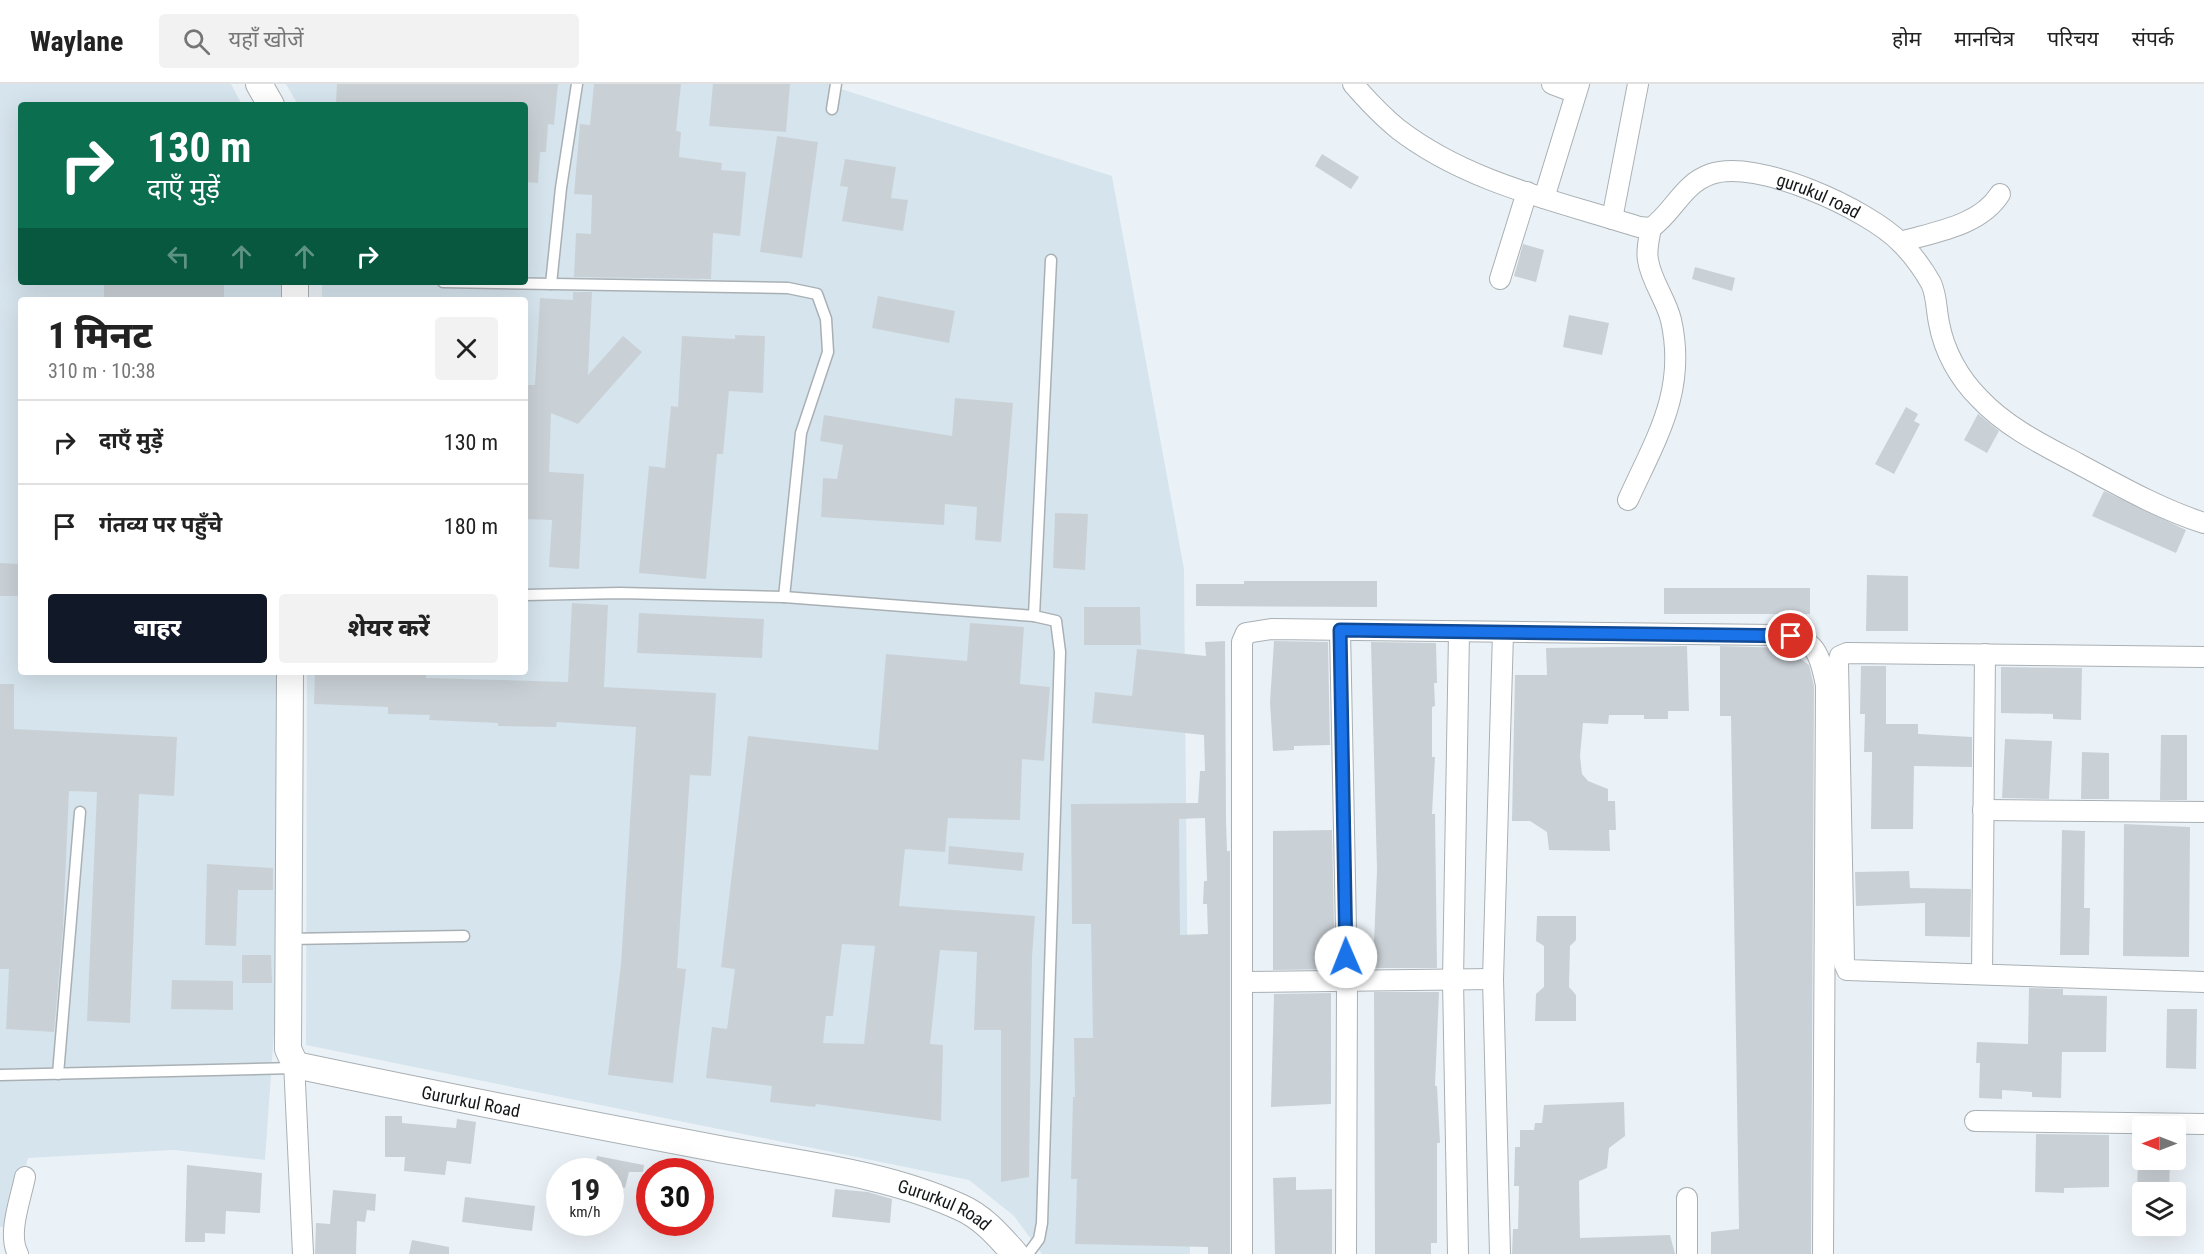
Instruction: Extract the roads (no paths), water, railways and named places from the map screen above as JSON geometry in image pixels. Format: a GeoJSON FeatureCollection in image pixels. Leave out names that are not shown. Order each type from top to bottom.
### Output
{"type":"FeatureCollection","features":[{"type":"Feature","properties":{"kind":"street"},"geometry":{"type":"LineString","coordinates":[[259,84],[269,102]]}},
{"type":"Feature","properties":{"kind":"street"},"geometry":{"type":"LineString","coordinates":[[1353,84],[1397,128],[1424,148],[1467,170],[1612,219],[1651,228],[1648,260],[1670,318],[1674,345],[1674,388],[1669,408],[1628,500]]}},
{"type":"Feature","properties":{"kind":"street"},"geometry":{"type":"LineString","coordinates":[[1500,279],[1536,195],[1577,88],[1552,84]]}},
{"type":"Feature","properties":{"kind":"street"},"geometry":{"type":"LineString","coordinates":[[1612,219],[1638,84]]}},
{"type":"Feature","properties":{"kind":"street","name":"gurukul road"},"geometry":{"type":"LineString","coordinates":[[1651,228],[1691,184],[1725,169],[1767,174],[1863,215],[1901,243],[1923,271],[1935,294],[1939,323],[1948,354],[1964,379],[1989,408],[2013,427],[2114,483],[2184,517],[2204,523]]}},
{"type":"Feature","properties":{"kind":"street"},"geometry":{"type":"LineString","coordinates":[[1901,243],[1967,221],[1985,212],[2000,194]]}},
{"type":"Feature","properties":{"kind":"street"},"geometry":{"type":"LineString","coordinates":[[1340,630],[1347,980],[1346,1254]]}},
{"type":"Feature","properties":{"kind":"street"},"geometry":{"type":"LineString","coordinates":[[1242,1254],[1242,642],[1246,633],[1251,631],[1340,630],[1774,635],[1802,638],[1812,645],[1820,658],[1826,685],[1823,1254]]}},
{"type":"Feature","properties":{"kind":"street"},"geometry":{"type":"LineString","coordinates":[[1458,1254],[1453,980],[1459,633]]}},
{"type":"Feature","properties":{"kind":"street"},"geometry":{"type":"LineString","coordinates":[[1500,1254],[1493,979],[1503,633]]}},
{"type":"Feature","properties":{"kind":"street"},"geometry":{"type":"LineString","coordinates":[[2204,657],[1847,653],[1840,656],[1838,663],[1845,967],[1849,971],[2204,982]]}},
{"type":"Feature","properties":{"kind":"street"},"geometry":{"type":"LineString","coordinates":[[1982,974],[1985,654]]}},
{"type":"Feature","properties":{"kind":"street"},"geometry":{"type":"LineString","coordinates":[[290,675],[288,1049],[294,1065],[303,1254]]}},
{"type":"Feature","properties":{"kind":"street"},"geometry":{"type":"LineString","coordinates":[[1983,810],[2204,812]]}},
{"type":"Feature","properties":{"kind":"street"},"geometry":{"type":"LineString","coordinates":[[1243,982],[1493,979]]}},
{"type":"Feature","properties":{"kind":"street","name":"Gururkul Road"},"geometry":{"type":"LineString","coordinates":[[294,1065],[477,1103],[858,1174],[925,1193],[962,1208],[990,1227],[1015,1254]]}},
{"type":"Feature","properties":{"kind":"street"},"geometry":{"type":"LineString","coordinates":[[1975,1121],[2204,1124]]}},
{"type":"Feature","properties":{"kind":"street"},"geometry":{"type":"LineString","coordinates":[[18,1254],[15,1249],[15,1227],[25,1177]]}},
{"type":"Feature","properties":{"kind":"street"},"geometry":{"type":"LineString","coordinates":[[1687,1197],[1687,1254]]}},
{"type":"Feature","properties":{"kind":"lane"},"geometry":{"type":"LineString","coordinates":[[550,284],[561,188],[578,84]]}},
{"type":"Feature","properties":{"kind":"lane"},"geometry":{"type":"LineString","coordinates":[[832,109],[836,84]]}},
{"type":"Feature","properties":{"kind":"lane"},"geometry":{"type":"LineString","coordinates":[[1034,615],[1051,260]]}},
{"type":"Feature","properties":{"kind":"lane"},"geometry":{"type":"LineString","coordinates":[[528,284],[788,288],[817,294],[826,319],[828,352],[801,433],[784,597]]}},
{"type":"Feature","properties":{"kind":"lane"},"geometry":{"type":"LineString","coordinates":[[528,595],[621,593],[784,597],[1034,615],[1056,621],[1060,652],[1042,1223],[1039,1239],[1028,1254]]}},
{"type":"Feature","properties":{"kind":"lane"},"geometry":{"type":"LineString","coordinates":[[58,1074],[80,812]]}},
{"type":"Feature","properties":{"kind":"lane"},"geometry":{"type":"LineString","coordinates":[[288,939],[464,936]]}},
{"type":"Feature","properties":{"kind":"lane"},"geometry":{"type":"LineString","coordinates":[[0,1076],[294,1065]]}}]}
